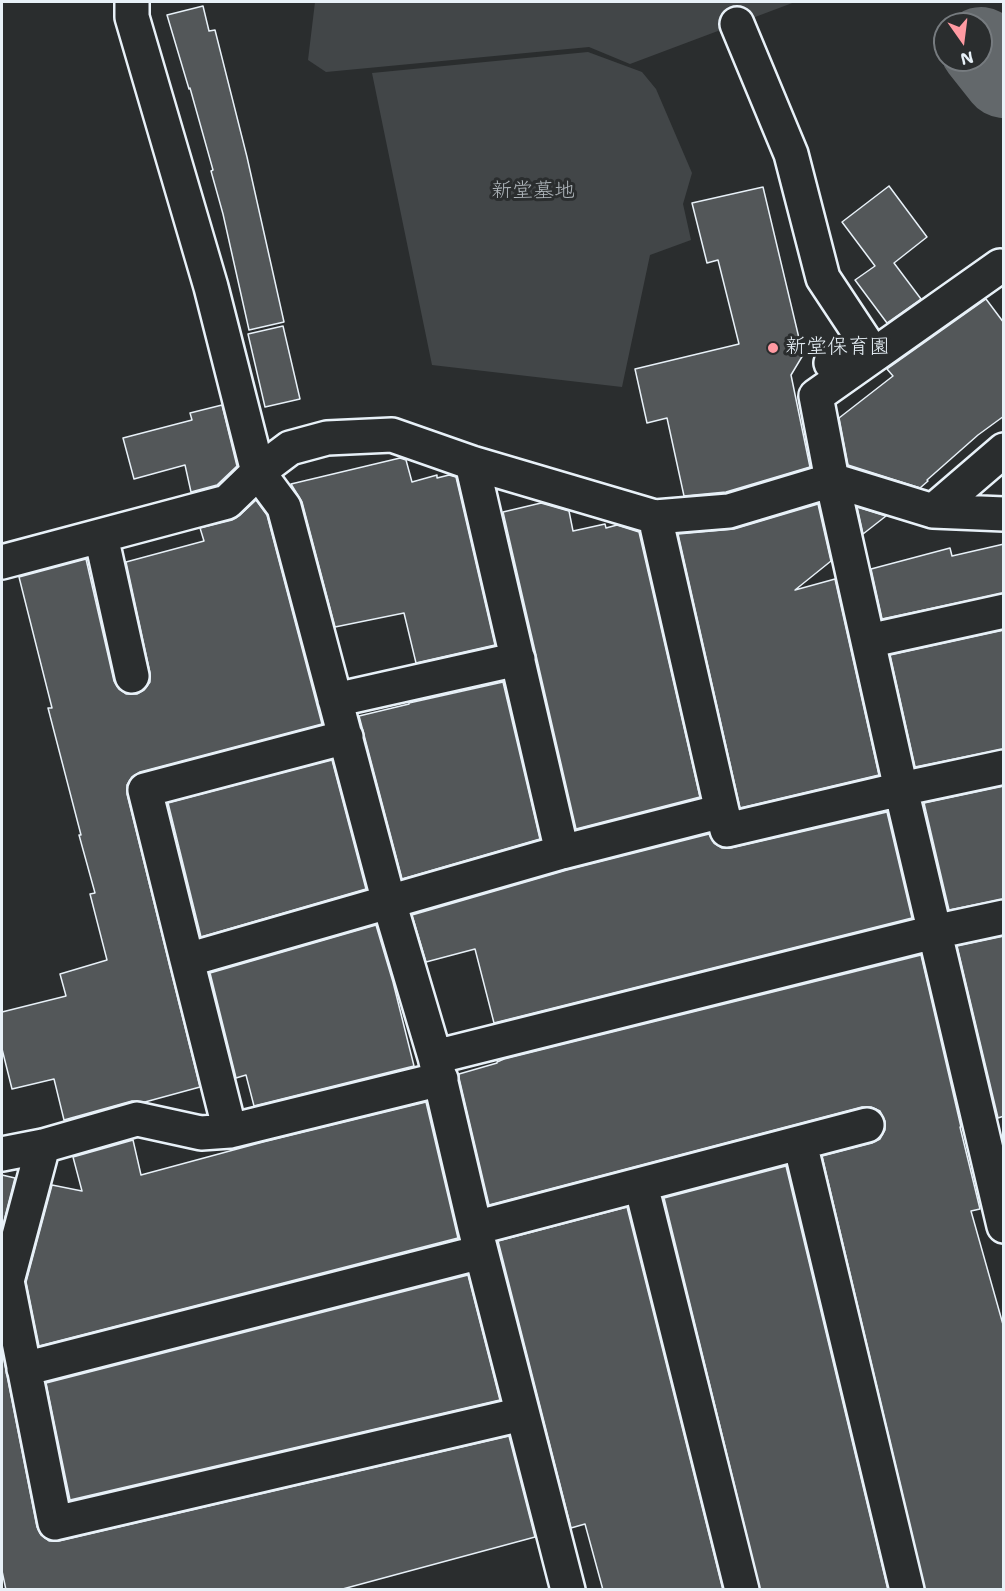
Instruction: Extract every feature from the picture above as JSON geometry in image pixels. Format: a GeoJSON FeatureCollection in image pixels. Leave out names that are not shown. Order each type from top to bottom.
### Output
{"type":"FeatureCollection","features":[{"type":"Feature","properties":{"kind":"street"},"geometry":{"type":"LineString","coordinates":[[132,2],[132,17],[211,287],[258,472],[284,507],[389,902],[438,1068],[478,1240],[568,1590]]}},
{"type":"Feature","properties":{"kind":"street"},"geometry":{"type":"LineString","coordinates":[[736,24],[792,154],[823,278],[864,340],[811,378],[901,789],[1004,1226]]}},
{"type":"Feature","properties":{"kind":"street"},"geometry":{"type":"LineString","coordinates":[[816,396],[1000,266]]}},
{"type":"Feature","properties":{"kind":"street"},"geometry":{"type":"LineString","coordinates":[[2,562],[227,502],[258,472],[290,448],[327,438],[392,435],[472,463],[655,517],[729,511],[832,480],[933,511],[1004,514]]}},
{"type":"Feature","properties":{"kind":"street"},"geometry":{"type":"LineString","coordinates":[[933,511],[1004,450]]}},
{"type":"Feature","properties":{"kind":"street"},"geometry":{"type":"LineString","coordinates":[[472,463],[562,852]]}},
{"type":"Feature","properties":{"kind":"street"},"geometry":{"type":"LineString","coordinates":[[655,517],[727,830],[1004,767]]}},
{"type":"Feature","properties":{"kind":"street"},"geometry":{"type":"LineString","coordinates":[[100,536],[132,676]]}},
{"type":"Feature","properties":{"kind":"street"},"geometry":{"type":"LineString","coordinates":[[868,641],[1004,611]]}},
{"type":"Feature","properties":{"kind":"street"},"geometry":{"type":"LineString","coordinates":[[335,700],[518,659]]}},
{"type":"Feature","properties":{"kind":"street"},"geometry":{"type":"LineString","coordinates":[[230,1131],[145,790],[346,737]]}},
{"type":"Feature","properties":{"kind":"street"},"geometry":{"type":"LineString","coordinates":[[187,960],[562,852],[722,811]]}},
{"type":"Feature","properties":{"kind":"street"},"geometry":{"type":"LineString","coordinates":[[2,1154],[44,1146],[137,1119],[201,1133],[230,1131],[438,1068],[934,932],[1004,917]]}},
{"type":"Feature","properties":{"kind":"street"},"geometry":{"type":"LineString","coordinates":[[24,1369],[478,1240],[641,1185],[867,1125]]}},
{"type":"Feature","properties":{"kind":"street"},"geometry":{"type":"LineString","coordinates":[[800,1143],[907,1590]]}},
{"type":"Feature","properties":{"kind":"street"},"geometry":{"type":"LineString","coordinates":[[44,1146],[7,1281],[55,1523],[522,1414]]}},
{"type":"Feature","properties":{"kind":"street"},"geometry":{"type":"LineString","coordinates":[[641,1185],[742,1590]]}},
{"type":"Feature","properties":{"kind":"green space"},"geometry":{"type":"Polygon","coordinates":[[[315,2],[795,2],[630,64],[589,47],[326,72],[308,60],[315,2]]]}},
{"type":"Feature","properties":{"kind":"green space","name":"新堂墓地"},"geometry":{"type":"Polygon","coordinates":[[[588,52],[642,72],[656,89],[692,173],[683,204],[691,240],[650,255],[622,387],[432,365],[372,73],[588,52]]]}},
{"type":"Feature","properties":{"kind":"building"},"geometry":{"type":"Polygon","coordinates":[[[203,6],[209,31],[215,30],[247,157],[284,322],[249,330],[211,171],[213,170],[167,15],[203,6]]]}},
{"type":"Feature","properties":{"kind":"building"},"geometry":{"type":"Polygon","coordinates":[[[889,186],[927,237],[894,263],[921,299],[887,323],[855,280],[875,266],[842,222],[889,186]]]}},
{"type":"Feature","properties":{"kind":"building"},"geometry":{"type":"Polygon","coordinates":[[[763,187],[803,355],[791,375],[810,467],[726,492],[684,496],[667,418],[647,423],[635,369],[739,344],[718,260],[707,263],[692,203],[763,187]]]}},
{"type":"Feature","properties":{"kind":"building"},"geometry":{"type":"Polygon","coordinates":[[[986,299],[1004,323],[1004,416],[978,435],[920,488],[848,465],[839,418],[893,376],[887,369],[986,299]]]}},
{"type":"Feature","properties":{"kind":"building"},"geometry":{"type":"Polygon","coordinates":[[[283,326],[300,399],[265,407],[248,334],[283,326]]]}},
{"type":"Feature","properties":{"kind":"building"},"geometry":{"type":"Polygon","coordinates":[[[222,405],[237,466],[217,485],[191,492],[185,465],[134,479],[123,438],[192,420],[190,413],[222,405]]]}},
{"type":"Feature","properties":{"kind":"building"},"geometry":{"type":"Polygon","coordinates":[[[400,458],[406,460],[412,482],[437,475],[437,478],[449,475],[456,477],[495,645],[416,663],[404,613],[335,627],[302,502],[291,484],[400,458]]]}},
{"type":"Feature","properties":{"kind":"building"},"geometry":{"type":"Polygon","coordinates":[[[256,500],[267,515],[322,724],[140,772],[132,777],[127,785],[127,794],[200,1087],[145,1102],[132,1101],[64,1120],[54,1079],[12,1089],[2,1049],[2,1012],[66,996],[60,974],[107,960],[90,894],[95,893],[48,708],[52,708],[19,577],[86,559],[114,681],[126,694],[137,694],[144,690],[150,682],[150,673],[126,562],[204,541],[200,528],[232,520],[256,500]]]}},
{"type":"Feature","properties":{"kind":"building"},"geometry":{"type":"Polygon","coordinates":[[[541,503],[569,511],[573,531],[605,524],[606,528],[617,525],[639,532],[700,797],[576,829],[503,512],[541,503]]]}},
{"type":"Feature","properties":{"kind":"building"},"geometry":{"type":"Polygon","coordinates":[[[818,504],[831,561],[795,590],[835,579],[879,775],[740,808],[678,534],[734,529],[818,504]]]}},
{"type":"Feature","properties":{"kind":"building"},"geometry":{"type":"Polygon","coordinates":[[[857,507],[886,516],[863,534],[857,507]]]}},
{"type":"Feature","properties":{"kind":"building"},"geometry":{"type":"Polygon","coordinates":[[[1004,544],[1004,593],[882,619],[871,569],[950,548],[952,556],[1004,544]]]}},
{"type":"Feature","properties":{"kind":"building"},"geometry":{"type":"Polygon","coordinates":[[[1004,630],[1004,749],[915,767],[890,655],[1004,630]]]}},
{"type":"Feature","properties":{"kind":"building"},"geometry":{"type":"Polygon","coordinates":[[[503,682],[540,839],[402,879],[359,716],[503,682]]]}},
{"type":"Feature","properties":{"kind":"building"},"geometry":{"type":"Polygon","coordinates":[[[332,760],[366,889],[201,937],[168,803],[332,760]]]}},
{"type":"Feature","properties":{"kind":"building"},"geometry":{"type":"Polygon","coordinates":[[[1004,786],[1004,899],[949,910],[924,803],[1004,786]]]}},
{"type":"Feature","properties":{"kind":"building"},"geometry":{"type":"Polygon","coordinates":[[[887,812],[912,918],[494,1023],[475,949],[426,962],[412,915],[567,870],[709,834],[714,843],[722,848],[731,848],[887,812]]]}},
{"type":"Feature","properties":{"kind":"building"},"geometry":{"type":"Polygon","coordinates":[[[376,925],[414,1066],[254,1106],[246,1075],[236,1078],[210,973],[376,925]]]}},
{"type":"Feature","properties":{"kind":"building"},"geometry":{"type":"Polygon","coordinates":[[[1004,936],[1004,1116],[998,1118],[957,946],[1004,936]]]}},
{"type":"Feature","properties":{"kind":"building"},"geometry":{"type":"Polygon","coordinates":[[[921,955],[980,1209],[971,1211],[1004,1328],[1004,1590],[925,1590],[822,1156],[880,1139],[885,1130],[885,1121],[880,1111],[871,1107],[862,1107],[489,1205],[459,1078],[459,1074],[504,1059],[921,955]]]}},
{"type":"Feature","properties":{"kind":"building"},"geometry":{"type":"Polygon","coordinates":[[[426,1102],[458,1238],[39,1346],[26,1282],[52,1185],[82,1191],[73,1157],[133,1140],[141,1175],[426,1102]]]}},
{"type":"Feature","properties":{"kind":"building"},"geometry":{"type":"Polygon","coordinates":[[[786,1166],[888,1590],[760,1590],[664,1198],[786,1166]]]}},
{"type":"Feature","properties":{"kind":"building"},"geometry":{"type":"Polygon","coordinates":[[[2,1175],[15,1178],[2,1229],[2,1175]]]}},
{"type":"Feature","properties":{"kind":"building"},"geometry":{"type":"Polygon","coordinates":[[[627,1207],[723,1590],[603,1590],[585,1524],[571,1528],[498,1241],[627,1207]]]}},
{"type":"Feature","properties":{"kind":"building"},"geometry":{"type":"Polygon","coordinates":[[[468,1275],[500,1400],[70,1500],[46,1383],[468,1275]]]}},
{"type":"Feature","properties":{"kind":"building"},"geometry":{"type":"Polygon","coordinates":[[[2,1350],[37,1527],[41,1535],[49,1541],[59,1541],[509,1436],[535,1537],[339,1590],[6,1590],[2,1571],[2,1350]]]}},
{"type":"Feature","properties":{"kind":"waterway"},"geometry":{"type":"LineString","coordinates":[[993,63],[1004,77]]}},
{"type":"Feature","properties":{"kind":"place","name":"新堂保育園"},"geometry":{"type":"Point","coordinates":[773,348]}}]}
